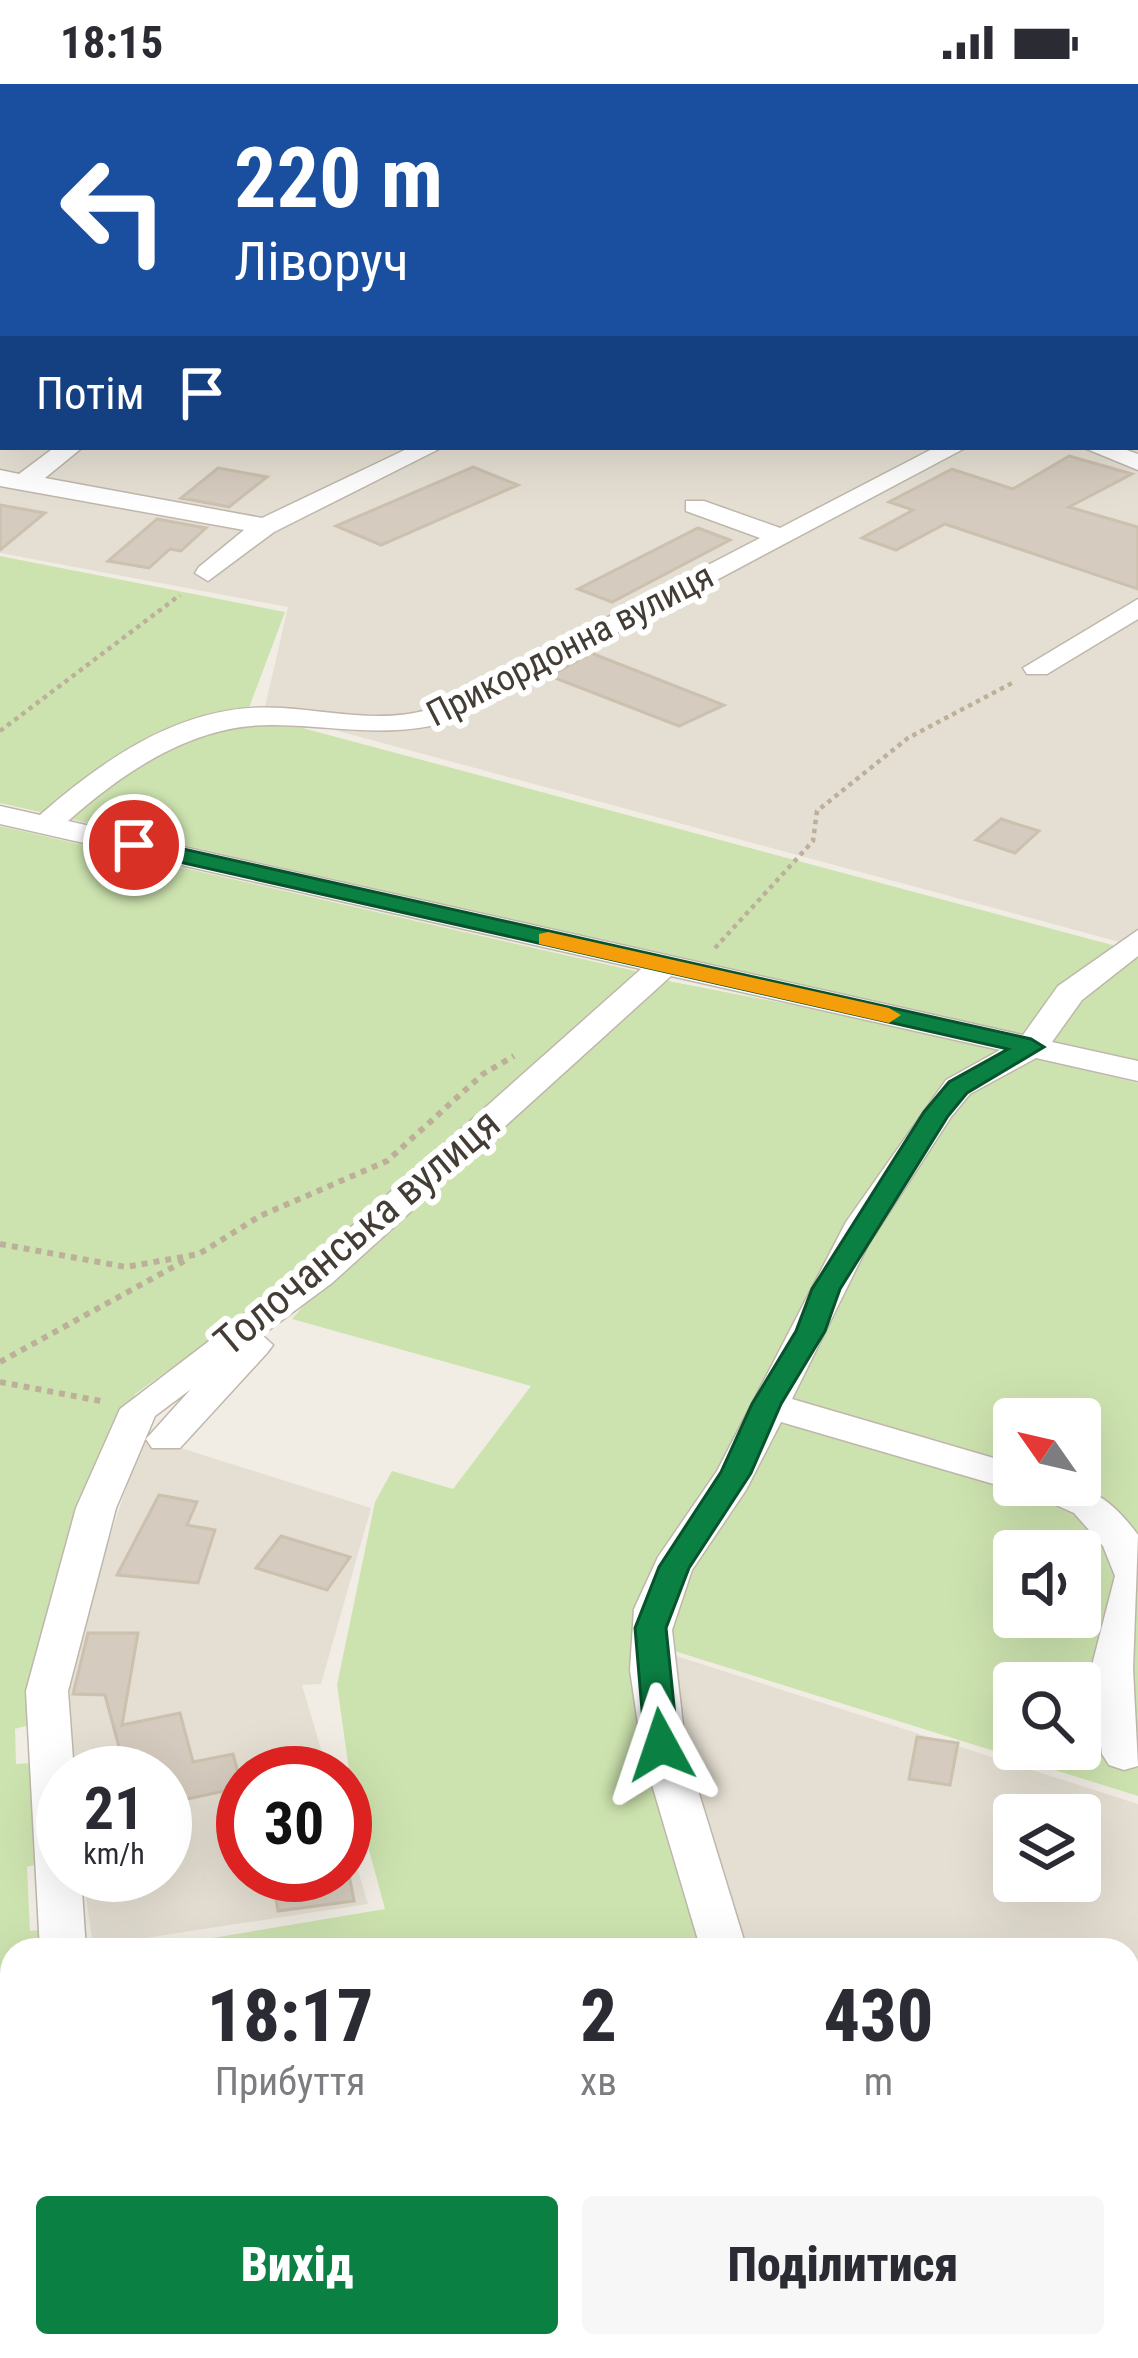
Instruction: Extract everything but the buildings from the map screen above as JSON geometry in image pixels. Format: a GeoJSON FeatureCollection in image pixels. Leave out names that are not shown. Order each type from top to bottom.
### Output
{"type":"FeatureCollection","features":[{"type":"Feature","properties":{"kind":"street"},"geometry":{"type":"LineString","coordinates":[[12,480],[66,450]]}},
{"type":"Feature","properties":{"kind":"street"},"geometry":{"type":"LineString","coordinates":[[208,573],[265,526],[425,450]]}},
{"type":"Feature","properties":{"kind":"street","name":"Прикордонна вулиця"},"geometry":{"type":"LineString","coordinates":[[46,825],[94,782],[200,727],[250,716],[386,727],[442,715],[949,450]]}},
{"type":"Feature","properties":{"kind":"street"},"geometry":{"type":"LineString","coordinates":[[1103,450],[1138,462]]}},
{"type":"Feature","properties":{"kind":"street"},"geometry":{"type":"LineString","coordinates":[[12,480],[265,526]]}},
{"type":"Feature","properties":{"kind":"street"},"geometry":{"type":"LineString","coordinates":[[695,506],[780,537]]}},
{"type":"Feature","properties":{"kind":"street"},"geometry":{"type":"LineString","coordinates":[[1037,668],[1138,607]]}},
{"type":"Feature","properties":{"kind":"street"},"geometry":{"type":"LineString","coordinates":[[0,815],[1138,1071]]}},
{"type":"Feature","properties":{"kind":"street"},"geometry":{"type":"LineString","coordinates":[[720,1938],[661,1745],[650,1628],[674,1567],[736,1473],[766,1404],[810,1331],[826,1289],[937,1112],[958,1087],[1031,1047],[1070,993],[1138,940]]}},
{"type":"Feature","properties":{"kind":"street","name":"Толочанська вулиця"},"geometry":{"type":"LineString","coordinates":[[153,1424],[664,965]]}},
{"type":"Feature","properties":{"kind":"street"},"geometry":{"type":"LineString","coordinates":[[766,1404],[871,1439],[993,1471]]}},
{"type":"Feature","properties":{"kind":"street"},"geometry":{"type":"LineString","coordinates":[[62,1938],[47,1691],[96,1508],[153,1424]]}},
{"type":"Feature","properties":{"kind":"street"},"geometry":{"type":"LineString","coordinates":[[1090,1506],[1120,1540],[1136,1576],[1112,1669],[1124,1754]]}},
{"type":"Feature","properties":{"kind":"path"},"geometry":{"type":"LineString","coordinates":[[0,731],[180,596]]}},
{"type":"Feature","properties":{"kind":"path"},"geometry":{"type":"LineString","coordinates":[[704,974],[719,938],[813,841],[817,811],[908,738],[976,706],[1037,668]]}},
{"type":"Feature","properties":{"kind":"path"},"geometry":{"type":"LineString","coordinates":[[0,1362],[271,1211],[349,1182],[401,1152],[477,1080],[522,1053]]}},
{"type":"Feature","properties":{"kind":"path"},"geometry":{"type":"LineString","coordinates":[[0,1244],[115,1264],[156,1265],[198,1254]]}},
{"type":"Feature","properties":{"kind":"path"},"geometry":{"type":"LineString","coordinates":[[0,1382],[153,1424]]}},
{"type":"Feature","properties":{"kind":"shaded area"},"geometry":{"type":"Polygon","coordinates":[[[0,450],[1138,450],[1138,947],[264,711],[288,607],[0,553],[0,450]]]}},
{"type":"Feature","properties":{"kind":"shaded area"},"geometry":{"type":"Polygon","coordinates":[[[143,1436],[371,1508],[321,1684],[302,1685],[320,1746],[216,1746],[216,1902],[368,1904],[145,1938],[92,1938],[87,1902],[192,1902],[192,1746],[64,1746],[57,1699],[143,1436]]]}},
{"type":"Feature","properties":{"kind":"shaded area"},"geometry":{"type":"Polygon","coordinates":[[[667,1653],[993,1758],[993,1770],[1032,1770],[1138,1804],[1138,1938],[736,1938],[667,1653]]]}},
{"type":"Feature","properties":{"kind":"green space"},"geometry":{"type":"Polygon","coordinates":[[[0,556],[285,612],[247,713],[1138,952],[1138,1063],[0,803],[0,556]]]}},
{"type":"Feature","properties":{"kind":"green space"},"geometry":{"type":"Polygon","coordinates":[[[0,826],[644,973],[310,1269],[135,1394],[34,1680],[29,1725],[15,1729],[16,1764],[32,1763],[36,1807],[36,1864],[27,1867],[30,1931],[47,1929],[49,1938],[0,1938],[0,826]]]}},
{"type":"Feature","properties":{"kind":"green space"},"geometry":{"type":"Polygon","coordinates":[[[663,980],[896,1025],[1138,1083],[1138,1796],[1055,1770],[1101,1770],[1101,1662],[993,1662],[993,1751],[639,1640],[701,1938],[212,1938],[385,1909],[372,1861],[372,1746],[346,1746],[337,1685],[375,1502],[392,1471],[453,1489],[531,1386],[292,1319],[329,1277],[663,980]]]}},
{"type":"Feature","properties":{"kind":"slow traffic"},"geometry":{"type":"LineString","coordinates":[[548,939],[889,1015]]}},
{"type":"Feature","properties":{"kind":"route"},"geometry":{"type":"LineString","coordinates":[[134,845],[1031,1047],[958,1087],[937,1112],[826,1289],[810,1331],[766,1404],[736,1473],[674,1567],[650,1628],[661,1745]]}}]}
